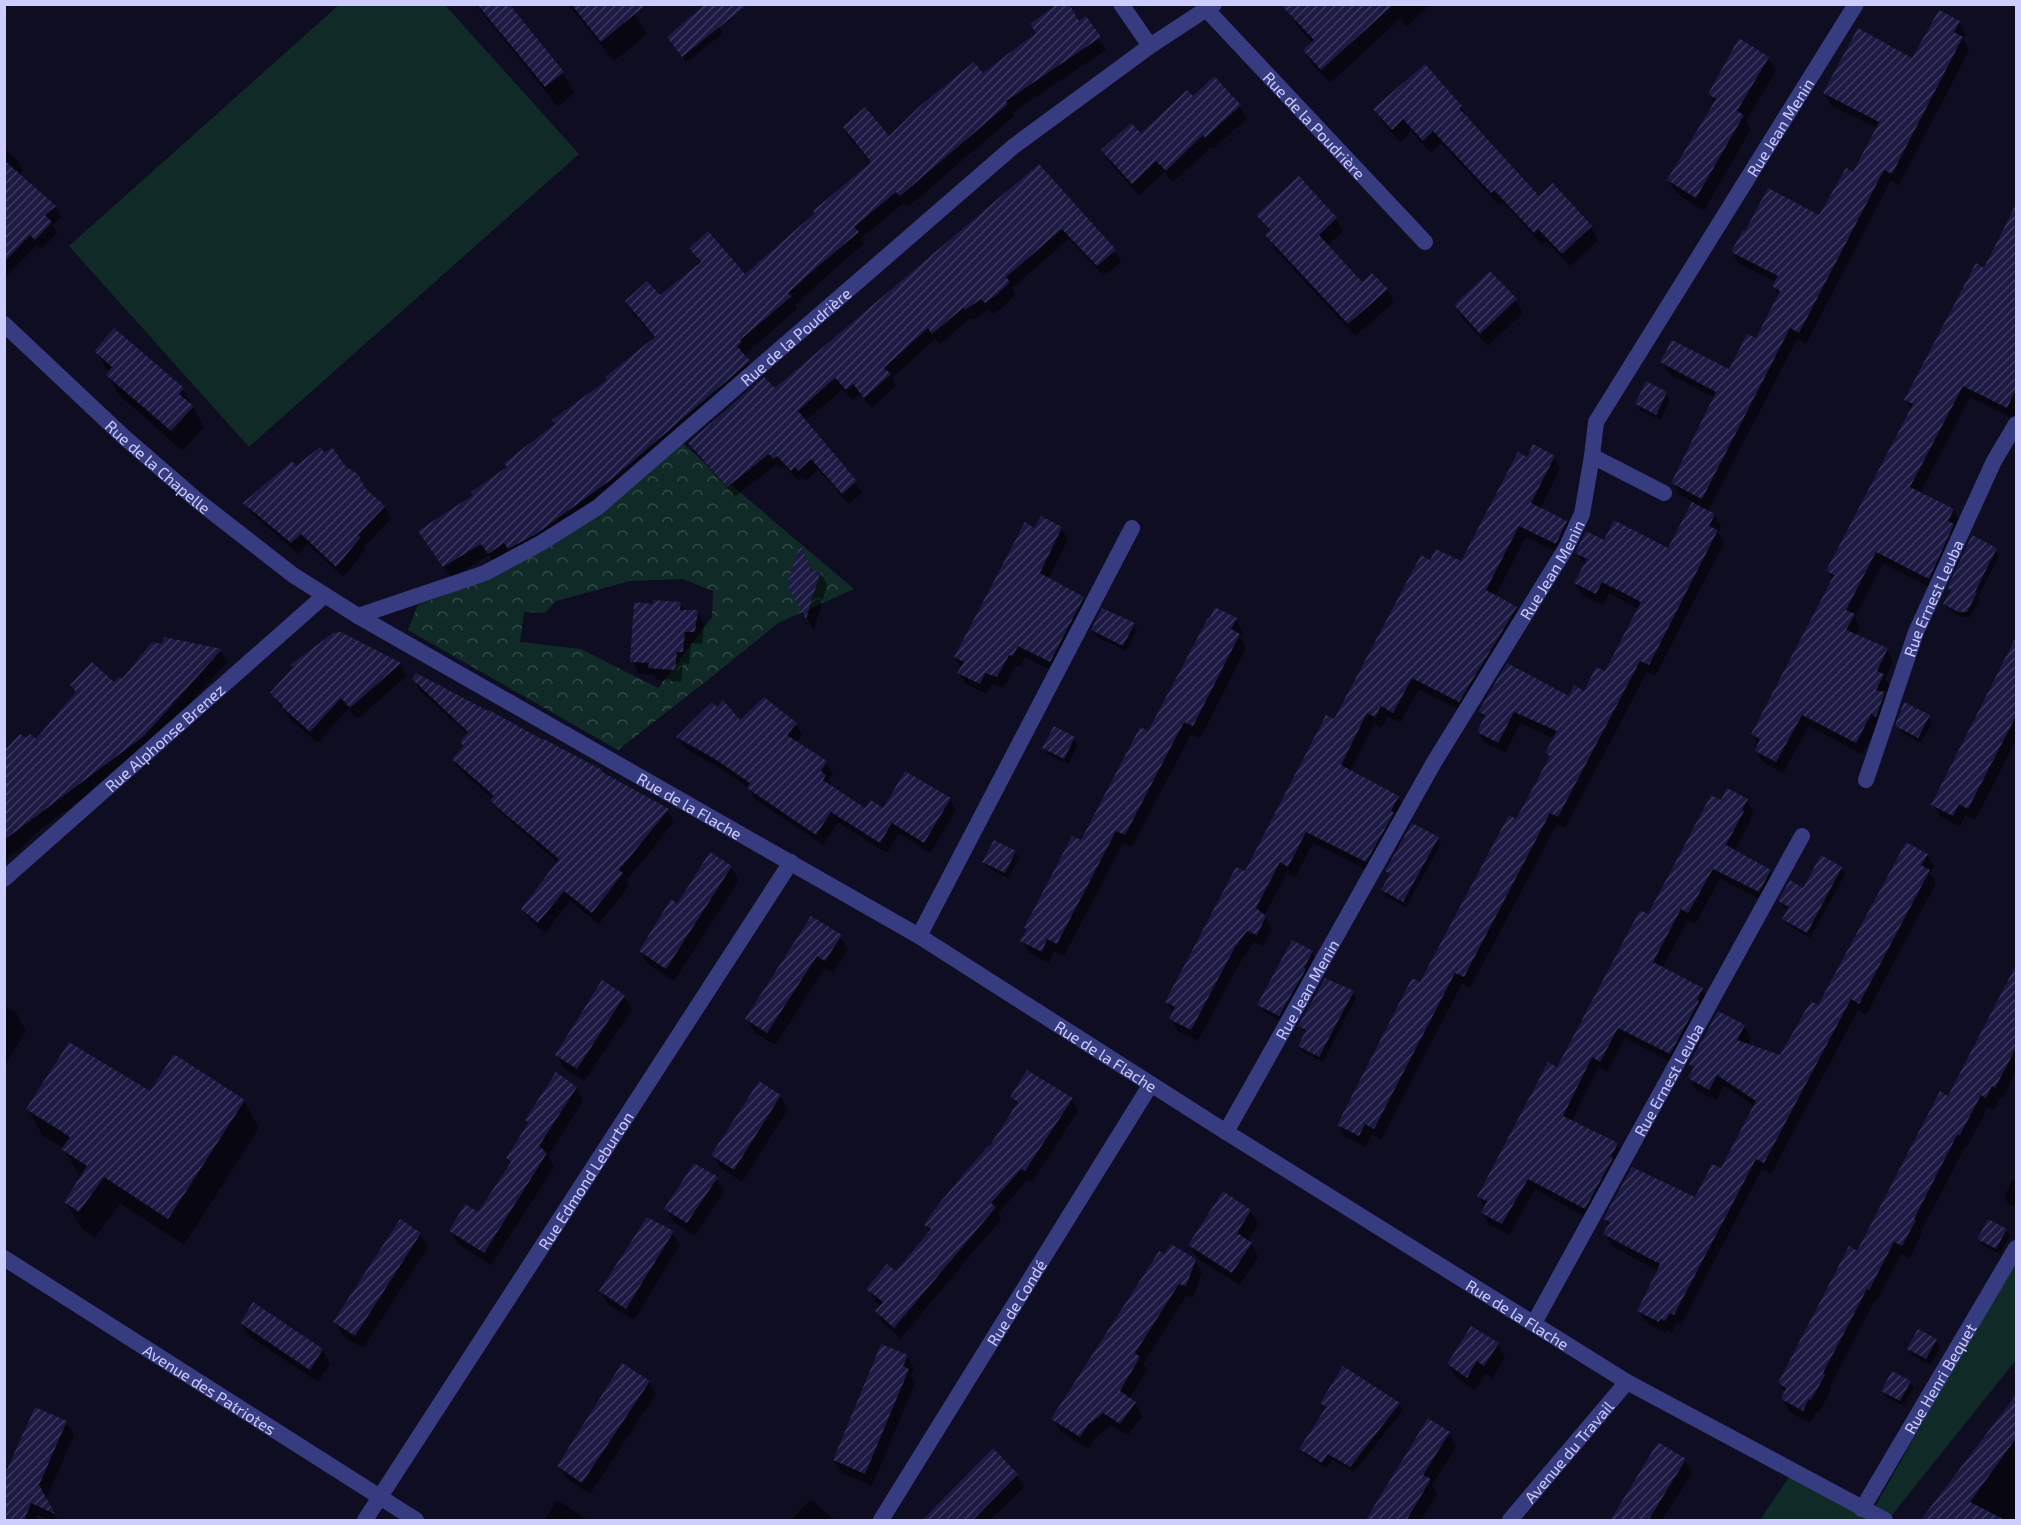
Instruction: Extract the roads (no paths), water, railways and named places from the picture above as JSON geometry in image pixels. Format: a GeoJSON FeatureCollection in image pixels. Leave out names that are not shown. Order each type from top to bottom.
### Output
{"type":"FeatureCollection","features":[{"type":"Feature","properties":{"kind":"street"},"geometry":{"type":"LineString","coordinates":[[1120,4],[1150,46]]}},
{"type":"Feature","properties":{"kind":"street","name":"Rue Jean Menin"},"geometry":{"type":"LineString","coordinates":[[1226,1132],[1433,765],[1566,548],[1582,514],[1596,422],[1856,4]]}},
{"type":"Feature","properties":{"kind":"street","name":"Rue de la Poudrière"},"geometry":{"type":"LineString","coordinates":[[358,616],[484,573],[541,543],[598,507],[1014,146],[1150,46],[1210,7],[1425,242]]}},
{"type":"Feature","properties":{"kind":"street","name":"Rue de la Chapelle"},"geometry":{"type":"LineString","coordinates":[[4,324],[124,437],[198,501],[292,575],[325,595]]}},
{"type":"Feature","properties":{"kind":"street","name":"Rue Ernest Leuba"},"geometry":{"type":"LineString","coordinates":[[1866,780],[1916,632],[1994,461],[2016,424]]}},
{"type":"Feature","properties":{"kind":"street"},"geometry":{"type":"LineString","coordinates":[[1592,456],[1664,493]]}},
{"type":"Feature","properties":{"kind":"street"},"geometry":{"type":"LineString","coordinates":[[919,936],[1132,528]]}},
{"type":"Feature","properties":{"kind":"street","name":"Rue de la Flache"},"geometry":{"type":"LineString","coordinates":[[325,595],[919,936],[1226,1132],[1627,1382],[1885,1521]]}},
{"type":"Feature","properties":{"kind":"street","name":"Rue Alphonse Brenez"},"geometry":{"type":"LineString","coordinates":[[4,879],[325,595]]}},
{"type":"Feature","properties":{"kind":"street","name":"Rue Ernest Leuba"},"geometry":{"type":"LineString","coordinates":[[1534,1323],[1802,836]]}},
{"type":"Feature","properties":{"kind":"street","name":"Rue Edmond Leburton"},"geometry":{"type":"LineString","coordinates":[[364,1521],[790,862]]}},
{"type":"Feature","properties":{"kind":"street","name":"Rue de Condé"},"geometry":{"type":"LineString","coordinates":[[881,1521],[1151,1084]]}},
{"type":"Feature","properties":{"kind":"street","name":"Rue Henri Bequet"},"geometry":{"type":"LineString","coordinates":[[1862,1509],[2016,1248]]}},
{"type":"Feature","properties":{"kind":"street","name":"Avenue des Patriotes"},"geometry":{"type":"LineString","coordinates":[[4,1258],[416,1521]]}},
{"type":"Feature","properties":{"kind":"street","name":"Avenue du Travail"},"geometry":{"type":"LineString","coordinates":[[1510,1521],[1627,1382]]}}]}
